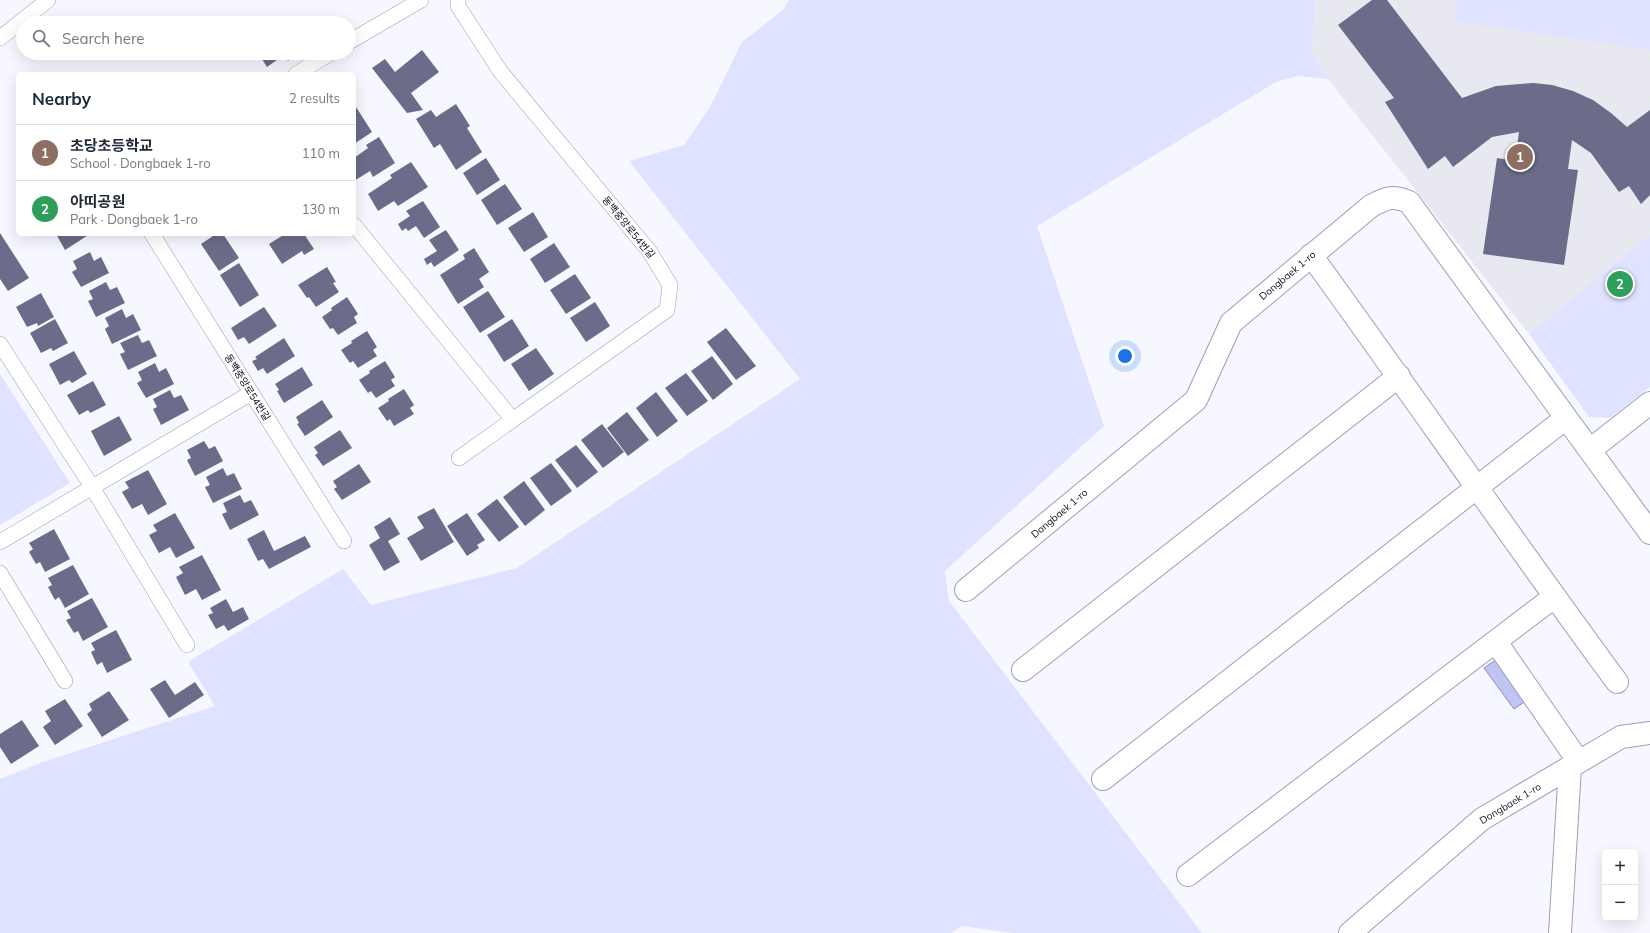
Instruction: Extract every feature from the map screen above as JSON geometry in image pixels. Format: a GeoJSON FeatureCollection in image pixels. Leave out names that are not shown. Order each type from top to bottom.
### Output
{"type":"FeatureCollection","features":[{"type":"Feature","properties":{"kind":"street","name":"Dongbaek 1-ro"},"geometry":{"type":"LineString","coordinates":[[966,590],[1196,400],[1231,323],[1311,255],[1371,206],[1384,198],[1397,197],[1409,202],[1650,533]]}},
{"type":"Feature","properties":{"kind":"street"},"geometry":{"type":"LineString","coordinates":[[1311,255],[1399,376],[1554,598],[1617,682]]}},
{"type":"Feature","properties":{"kind":"street"},"geometry":{"type":"LineString","coordinates":[[1023,670],[1399,376]]}},
{"type":"Feature","properties":{"kind":"street"},"geometry":{"type":"LineString","coordinates":[[1590,450],[1650,404]]}},
{"type":"Feature","properties":{"kind":"street"},"geometry":{"type":"LineString","coordinates":[[1103,779],[1566,418]]}},
{"type":"Feature","properties":{"kind":"street"},"geometry":{"type":"LineString","coordinates":[[1188,875],[1554,598]]}},
{"type":"Feature","properties":{"kind":"street"},"geometry":{"type":"LineString","coordinates":[[1496,642],[1574,764],[1560,933]]}},
{"type":"Feature","properties":{"kind":"street","name":"Dongbaek 1-ro"},"geometry":{"type":"LineString","coordinates":[[1350,933],[1374,924],[1482,819],[1621,737],[1650,734]]}},
{"type":"Feature","properties":{"kind":"lane"},"geometry":{"type":"LineString","coordinates":[[28,16],[48,0]]}},
{"type":"Feature","properties":{"kind":"lane"},"geometry":{"type":"LineString","coordinates":[[356,38],[421,0]]}},
{"type":"Feature","properties":{"kind":"lane","name":"동백중앙로54번길"},"geometry":{"type":"LineString","coordinates":[[458,0],[458,6],[500,71],[650,252],[670,285],[667,310],[459,458]]}},
{"type":"Feature","properties":{"kind":"lane"},"geometry":{"type":"LineString","coordinates":[[0,38],[16,25]]}},
{"type":"Feature","properties":{"kind":"lane"},"geometry":{"type":"LineString","coordinates":[[299,72],[319,60]]}},
{"type":"Feature","properties":{"kind":"lane"},"geometry":{"type":"LineString","coordinates":[[356,226],[513,420]]}},
{"type":"Feature","properties":{"kind":"lane","name":"동백중앙로54번길"},"geometry":{"type":"LineString","coordinates":[[153,236],[344,541]]}},
{"type":"Feature","properties":{"kind":"lane"},"geometry":{"type":"LineString","coordinates":[[0,344],[92,487],[187,645]]}},
{"type":"Feature","properties":{"kind":"lane"},"geometry":{"type":"LineString","coordinates":[[0,542],[251,393]]}},
{"type":"Feature","properties":{"kind":"lane"},"geometry":{"type":"LineString","coordinates":[[0,573],[66,681]]}},
{"type":"Feature","properties":{"kind":"shaded area"},"geometry":{"type":"Polygon","coordinates":[[[789,0],[1315,0],[1312,55],[1328,79],[1298,76],[1276,82],[1037,226],[1104,426],[945,571],[949,601],[1202,933],[1013,933],[962,926],[951,933],[0,933],[0,779],[43,762],[215,706],[188,662],[343,569],[371,605],[517,568],[800,379],[629,161],[684,145],[710,107],[742,42],[783,10],[789,0]]]}},
{"type":"Feature","properties":{"kind":"shaded area"},"geometry":{"type":"Polygon","coordinates":[[[1315,0],[1650,0],[1650,235],[1529,334],[1328,79],[1312,56],[1315,0]]]}},
{"type":"Feature","properties":{"kind":"shaded area"},"geometry":{"type":"Polygon","coordinates":[[[1457,0],[1650,0],[1650,50],[1455,21],[1457,0]]]}},
{"type":"Feature","properties":{"kind":"shaded area"},"geometry":{"type":"Polygon","coordinates":[[[1650,235],[1650,387],[1610,418],[1589,417],[1529,334],[1650,235]]]}},
{"type":"Feature","properties":{"kind":"shaded area"},"geometry":{"type":"Polygon","coordinates":[[[0,374],[70,483],[0,525],[0,374]]]}},
{"type":"Feature","properties":{"kind":"water"},"geometry":{"type":"Polygon","coordinates":[[[1497,659],[1527,700],[1514,709],[1484,668],[1497,659]]]}},
{"type":"Feature","properties":{"kind":"building"},"geometry":{"type":"Polygon","coordinates":[[[1372,0],[1387,0],[1462,98],[1496,86],[1533,83],[1552,85],[1573,91],[1593,100],[1627,127],[1650,110],[1650,195],[1641,204],[1629,186],[1619,192],[1591,153],[1572,140],[1568,169],[1578,170],[1564,265],[1483,254],[1497,158],[1515,161],[1519,132],[1492,137],[1453,167],[1445,156],[1428,169],[1385,102],[1394,98],[1338,25],[1372,0]]]}},
{"type":"Feature","properties":{"kind":"building"},"geometry":{"type":"Polygon","coordinates":[[[422,50],[439,72],[411,93],[423,110],[407,113],[372,68],[385,59],[395,72],[422,50]]]}},
{"type":"Feature","properties":{"kind":"building"},"geometry":{"type":"Polygon","coordinates":[[[262,60],[277,60],[267,67],[262,60]]]}},
{"type":"Feature","properties":{"kind":"building"},"geometry":{"type":"Polygon","coordinates":[[[456,104],[470,126],[467,128],[482,152],[456,170],[440,144],[434,148],[416,119],[431,110],[436,117],[456,104]]]}},
{"type":"Feature","properties":{"kind":"building"},"geometry":{"type":"Polygon","coordinates":[[[356,107],[372,132],[356,143],[356,107]]]}},
{"type":"Feature","properties":{"kind":"building"},"geometry":{"type":"Polygon","coordinates":[[[379,137],[395,163],[373,177],[370,171],[356,180],[356,157],[368,148],[366,145],[379,137]]]}},
{"type":"Feature","properties":{"kind":"building"},"geometry":{"type":"Polygon","coordinates":[[[486,158],[500,180],[477,195],[463,173],[486,158]]]}},
{"type":"Feature","properties":{"kind":"building"},"geometry":{"type":"Polygon","coordinates":[[[411,162],[428,187],[398,206],[394,201],[378,211],[368,194],[392,178],[390,175],[411,162]]]}},
{"type":"Feature","properties":{"kind":"building"},"geometry":{"type":"Polygon","coordinates":[[[505,184],[522,209],[497,225],[481,200],[505,184]]]}},
{"type":"Feature","properties":{"kind":"building"},"geometry":{"type":"Polygon","coordinates":[[[423,201],[440,227],[424,238],[416,226],[408,231],[406,228],[402,231],[398,224],[410,216],[406,211],[423,201]]]}},
{"type":"Feature","properties":{"kind":"building"},"geometry":{"type":"Polygon","coordinates":[[[533,212],[548,237],[524,252],[508,228],[533,212]]]}},
{"type":"Feature","properties":{"kind":"building"},"geometry":{"type":"Polygon","coordinates":[[[446,230],[459,250],[434,267],[431,262],[427,265],[424,259],[437,251],[429,240],[446,230]]]}},
{"type":"Feature","properties":{"kind":"building"},"geometry":{"type":"Polygon","coordinates":[[[0,233],[29,278],[8,291],[0,279],[0,233]]]}},
{"type":"Feature","properties":{"kind":"building"},"geometry":{"type":"Polygon","coordinates":[[[57,236],[87,236],[65,250],[57,236]]]}},
{"type":"Feature","properties":{"kind":"building"},"geometry":{"type":"Polygon","coordinates":[[[213,236],[224,236],[239,258],[219,271],[201,244],[213,236]]]}},
{"type":"Feature","properties":{"kind":"building"},"geometry":{"type":"Polygon","coordinates":[[[282,236],[305,236],[314,249],[304,255],[302,251],[282,264],[269,244],[282,236]]]}},
{"type":"Feature","properties":{"kind":"building"},"geometry":{"type":"Polygon","coordinates":[[[554,243],[570,267],[545,283],[530,259],[554,243]]]}},
{"type":"Feature","properties":{"kind":"building"},"geometry":{"type":"Polygon","coordinates":[[[474,248],[489,272],[479,279],[484,287],[458,304],[440,275],[465,259],[463,255],[474,248]]]}},
{"type":"Feature","properties":{"kind":"building"},"geometry":{"type":"Polygon","coordinates":[[[90,252],[94,261],[101,257],[109,273],[81,287],[72,272],[77,269],[73,261],[90,252]]]}},
{"type":"Feature","properties":{"kind":"building"},"geometry":{"type":"Polygon","coordinates":[[[239,263],[259,295],[240,307],[220,275],[239,263]]]}},
{"type":"Feature","properties":{"kind":"building"},"geometry":{"type":"Polygon","coordinates":[[[327,267],[336,282],[333,283],[339,292],[316,307],[309,297],[307,298],[298,285],[327,267]]]}},
{"type":"Feature","properties":{"kind":"building"},"geometry":{"type":"Polygon","coordinates":[[[575,274],[591,298],[566,314],[550,290],[575,274]]]}},
{"type":"Feature","properties":{"kind":"building"},"geometry":{"type":"Polygon","coordinates":[[[106,282],[110,290],[117,287],[125,303],[96,317],[88,301],[93,299],[89,291],[106,282]]]}},
{"type":"Feature","properties":{"kind":"building"},"geometry":{"type":"Polygon","coordinates":[[[488,291],[505,317],[480,333],[463,307],[488,291]]]}},
{"type":"Feature","properties":{"kind":"building"},"geometry":{"type":"Polygon","coordinates":[[[41,293],[54,317],[38,326],[37,323],[27,327],[16,307],[41,293]]]}},
{"type":"Feature","properties":{"kind":"building"},"geometry":{"type":"Polygon","coordinates":[[[347,297],[358,314],[354,317],[357,323],[338,335],[333,328],[330,329],[322,317],[332,310],[331,308],[347,297]]]}},
{"type":"Feature","properties":{"kind":"building"},"geometry":{"type":"Polygon","coordinates":[[[595,302],[610,326],[586,342],[570,318],[595,302]]]}},
{"type":"Feature","properties":{"kind":"building"},"geometry":{"type":"Polygon","coordinates":[[[264,307],[277,326],[249,344],[244,337],[238,340],[231,328],[264,307]]]}},
{"type":"Feature","properties":{"kind":"building"},"geometry":{"type":"Polygon","coordinates":[[[122,309],[126,318],[133,314],[141,330],[112,344],[105,329],[109,326],[105,318],[122,309]]]}},
{"type":"Feature","properties":{"kind":"building"},"geometry":{"type":"Polygon","coordinates":[[[55,319],[68,343],[53,351],[51,348],[41,353],[30,333],[55,319]]]}},
{"type":"Feature","properties":{"kind":"building"},"geometry":{"type":"Polygon","coordinates":[[[512,319],[529,346],[504,362],[487,335],[512,319]]]}},
{"type":"Feature","properties":{"kind":"building"},"geometry":{"type":"Polygon","coordinates":[[[726,328],[756,366],[736,380],[707,342],[726,328]]]}},
{"type":"Feature","properties":{"kind":"building"},"geometry":{"type":"Polygon","coordinates":[[[367,331],[377,347],[373,350],[377,356],[358,368],[353,361],[350,363],[341,350],[352,343],[351,341],[367,331]]]}},
{"type":"Feature","properties":{"kind":"building"},"geometry":{"type":"Polygon","coordinates":[[[138,335],[142,343],[149,340],[157,356],[128,370],[120,354],[125,352],[120,343],[138,335]]]}},
{"type":"Feature","properties":{"kind":"building"},"geometry":{"type":"Polygon","coordinates":[[[284,338],[295,356],[267,374],[263,368],[258,371],[252,361],[257,359],[255,357],[284,338]]]}},
{"type":"Feature","properties":{"kind":"building"},"geometry":{"type":"Polygon","coordinates":[[[536,348],[554,374],[529,391],[511,364],[536,348]]]}},
{"type":"Feature","properties":{"kind":"building"},"geometry":{"type":"Polygon","coordinates":[[[74,351],[87,374],[72,383],[69,380],[60,385],[49,364],[74,351]]]}},
{"type":"Feature","properties":{"kind":"building"},"geometry":{"type":"Polygon","coordinates":[[[712,356],[733,384],[713,400],[691,371],[712,356]]]}},
{"type":"Feature","properties":{"kind":"building"},"geometry":{"type":"Polygon","coordinates":[[[385,361],[395,377],[391,380],[395,386],[376,398],[371,391],[368,393],[359,380],[370,373],[369,371],[385,361]]]}},
{"type":"Feature","properties":{"kind":"building"},"geometry":{"type":"Polygon","coordinates":[[[155,363],[159,372],[166,368],[174,384],[146,398],[137,383],[142,380],[138,372],[155,363]]]}},
{"type":"Feature","properties":{"kind":"building"},"geometry":{"type":"Polygon","coordinates":[[[302,367],[313,385],[284,403],[275,384],[302,367]]]}},
{"type":"Feature","properties":{"kind":"building"},"geometry":{"type":"Polygon","coordinates":[[[686,373],[708,401],[687,416],[665,388],[686,373]]]}},
{"type":"Feature","properties":{"kind":"building"},"geometry":{"type":"Polygon","coordinates":[[[93,381],[106,405],[90,413],[88,410],[79,415],[67,395],[93,381]]]}},
{"type":"Feature","properties":{"kind":"building"},"geometry":{"type":"Polygon","coordinates":[[[404,389],[414,405],[410,408],[414,414],[394,426],[390,419],[387,421],[378,408],[389,401],[388,399],[404,389]]]}},
{"type":"Feature","properties":{"kind":"building"},"geometry":{"type":"Polygon","coordinates":[[[170,390],[174,398],[181,395],[189,410],[161,425],[153,409],[157,407],[153,399],[170,390]]]}},
{"type":"Feature","properties":{"kind":"building"},"geometry":{"type":"Polygon","coordinates":[[[656,392],[678,421],[657,437],[636,408],[656,392]]]}},
{"type":"Feature","properties":{"kind":"building"},"geometry":{"type":"Polygon","coordinates":[[[322,400],[333,417],[305,436],[297,424],[299,423],[296,417],[322,400]]]}},
{"type":"Feature","properties":{"kind":"building"},"geometry":{"type":"Polygon","coordinates":[[[627,412],[649,440],[628,456],[607,428],[627,412]]]}},
{"type":"Feature","properties":{"kind":"building"},"geometry":{"type":"Polygon","coordinates":[[[119,416],[132,440],[104,456],[91,431],[119,416]]]}},
{"type":"Feature","properties":{"kind":"building"},"geometry":{"type":"Polygon","coordinates":[[[602,424],[624,452],[603,468],[581,440],[602,424]]]}},
{"type":"Feature","properties":{"kind":"building"},"geometry":{"type":"Polygon","coordinates":[[[340,430],[352,448],[323,466],[315,455],[318,453],[314,447],[340,430]]]}},
{"type":"Feature","properties":{"kind":"building"},"geometry":{"type":"Polygon","coordinates":[[[204,441],[209,449],[215,446],[223,461],[195,476],[187,460],[191,458],[187,450],[204,441]]]}},
{"type":"Feature","properties":{"kind":"building"},"geometry":{"type":"Polygon","coordinates":[[[576,445],[598,472],[577,488],[555,460],[576,445]]]}},
{"type":"Feature","properties":{"kind":"building"},"geometry":{"type":"Polygon","coordinates":[[[551,463],[572,491],[551,506],[530,478],[551,463]]]}},
{"type":"Feature","properties":{"kind":"building"},"geometry":{"type":"Polygon","coordinates":[[[359,464],[371,482],[342,500],[334,489],[337,487],[333,481],[359,464]]]}},
{"type":"Feature","properties":{"kind":"building"},"geometry":{"type":"Polygon","coordinates":[[[223,468],[227,476],[234,473],[242,489],[213,503],[205,487],[210,485],[206,477],[223,468]]]}},
{"type":"Feature","properties":{"kind":"building"},"geometry":{"type":"Polygon","coordinates":[[[148,470],[167,504],[148,515],[142,504],[132,509],[122,492],[129,488],[125,482],[148,470]]]}},
{"type":"Feature","properties":{"kind":"building"},"geometry":{"type":"Polygon","coordinates":[[[524,481],[545,510],[525,526],[503,497],[524,481]]]}},
{"type":"Feature","properties":{"kind":"building"},"geometry":{"type":"Polygon","coordinates":[[[240,495],[244,503],[251,500],[259,515],[230,530],[222,514],[227,512],[223,503],[240,495]]]}},
{"type":"Feature","properties":{"kind":"building"},"geometry":{"type":"Polygon","coordinates":[[[497,499],[519,527],[499,542],[477,514],[497,499]]]}},
{"type":"Feature","properties":{"kind":"building"},"geometry":{"type":"Polygon","coordinates":[[[434,508],[454,542],[421,561],[407,538],[424,528],[417,517],[434,508]]]}},
{"type":"Feature","properties":{"kind":"building"},"geometry":{"type":"Polygon","coordinates":[[[175,513],[195,548],[176,558],[170,547],[159,553],[149,535],[157,531],[153,525],[175,513]]]}},
{"type":"Feature","properties":{"kind":"building"},"geometry":{"type":"Polygon","coordinates":[[[467,513],[485,540],[477,545],[479,548],[467,556],[447,526],[467,513]]]}},
{"type":"Feature","properties":{"kind":"building"},"geometry":{"type":"Polygon","coordinates":[[[390,517],[400,534],[388,541],[400,562],[384,571],[369,545],[380,538],[374,527],[390,517]]]}},
{"type":"Feature","properties":{"kind":"building"},"geometry":{"type":"Polygon","coordinates":[[[54,529],[70,559],[45,572],[40,562],[36,564],[29,552],[33,549],[29,543],[54,529]]]}},
{"type":"Feature","properties":{"kind":"building"},"geometry":{"type":"Polygon","coordinates":[[[264,530],[274,551],[305,536],[311,547],[269,569],[263,559],[258,561],[247,539],[264,530]]]}},
{"type":"Feature","properties":{"kind":"building"},"geometry":{"type":"Polygon","coordinates":[[[202,555],[221,590],[202,600],[196,589],[185,595],[176,577],[183,573],[179,567],[202,555]]]}},
{"type":"Feature","properties":{"kind":"building"},"geometry":{"type":"Polygon","coordinates":[[[73,565],[89,594],[65,608],[59,597],[55,600],[48,587],[52,585],[48,578],[73,565]]]}},
{"type":"Feature","properties":{"kind":"building"},"geometry":{"type":"Polygon","coordinates":[[[92,598],[108,627],[83,641],[78,631],[74,633],[66,620],[71,618],[67,611],[92,598]]]}},
{"type":"Feature","properties":{"kind":"building"},"geometry":{"type":"Polygon","coordinates":[[[226,599],[233,612],[243,607],[249,619],[228,631],[224,625],[216,629],[208,615],[213,613],[210,608],[226,599]]]}},
{"type":"Feature","properties":{"kind":"building"},"geometry":{"type":"Polygon","coordinates":[[[116,630],[132,660],[107,673],[102,662],[97,665],[91,652],[95,650],[91,643],[116,630]]]}},
{"type":"Feature","properties":{"kind":"building"},"geometry":{"type":"Polygon","coordinates":[[[165,680],[175,695],[195,682],[204,695],[169,718],[150,689],[165,680]]]}},
{"type":"Feature","properties":{"kind":"building"},"geometry":{"type":"Polygon","coordinates":[[[109,691],[129,720],[102,737],[87,714],[92,710],[89,704],[109,691]]]}},
{"type":"Feature","properties":{"kind":"building"},"geometry":{"type":"Polygon","coordinates":[[[65,699],[83,726],[55,745],[43,727],[51,721],[45,711],[65,699]]]}},
{"type":"Feature","properties":{"kind":"building"},"geometry":{"type":"Polygon","coordinates":[[[22,720],[39,746],[11,764],[0,747],[0,734],[22,720]]]}},
{"type":"Feature","properties":{"kind":"place","name":"초당초등학교"},"geometry":{"type":"Point","coordinates":[1520,157]}},
{"type":"Feature","properties":{"kind":"place","name":"아띠공원"},"geometry":{"type":"Point","coordinates":[1620,284]}}]}
